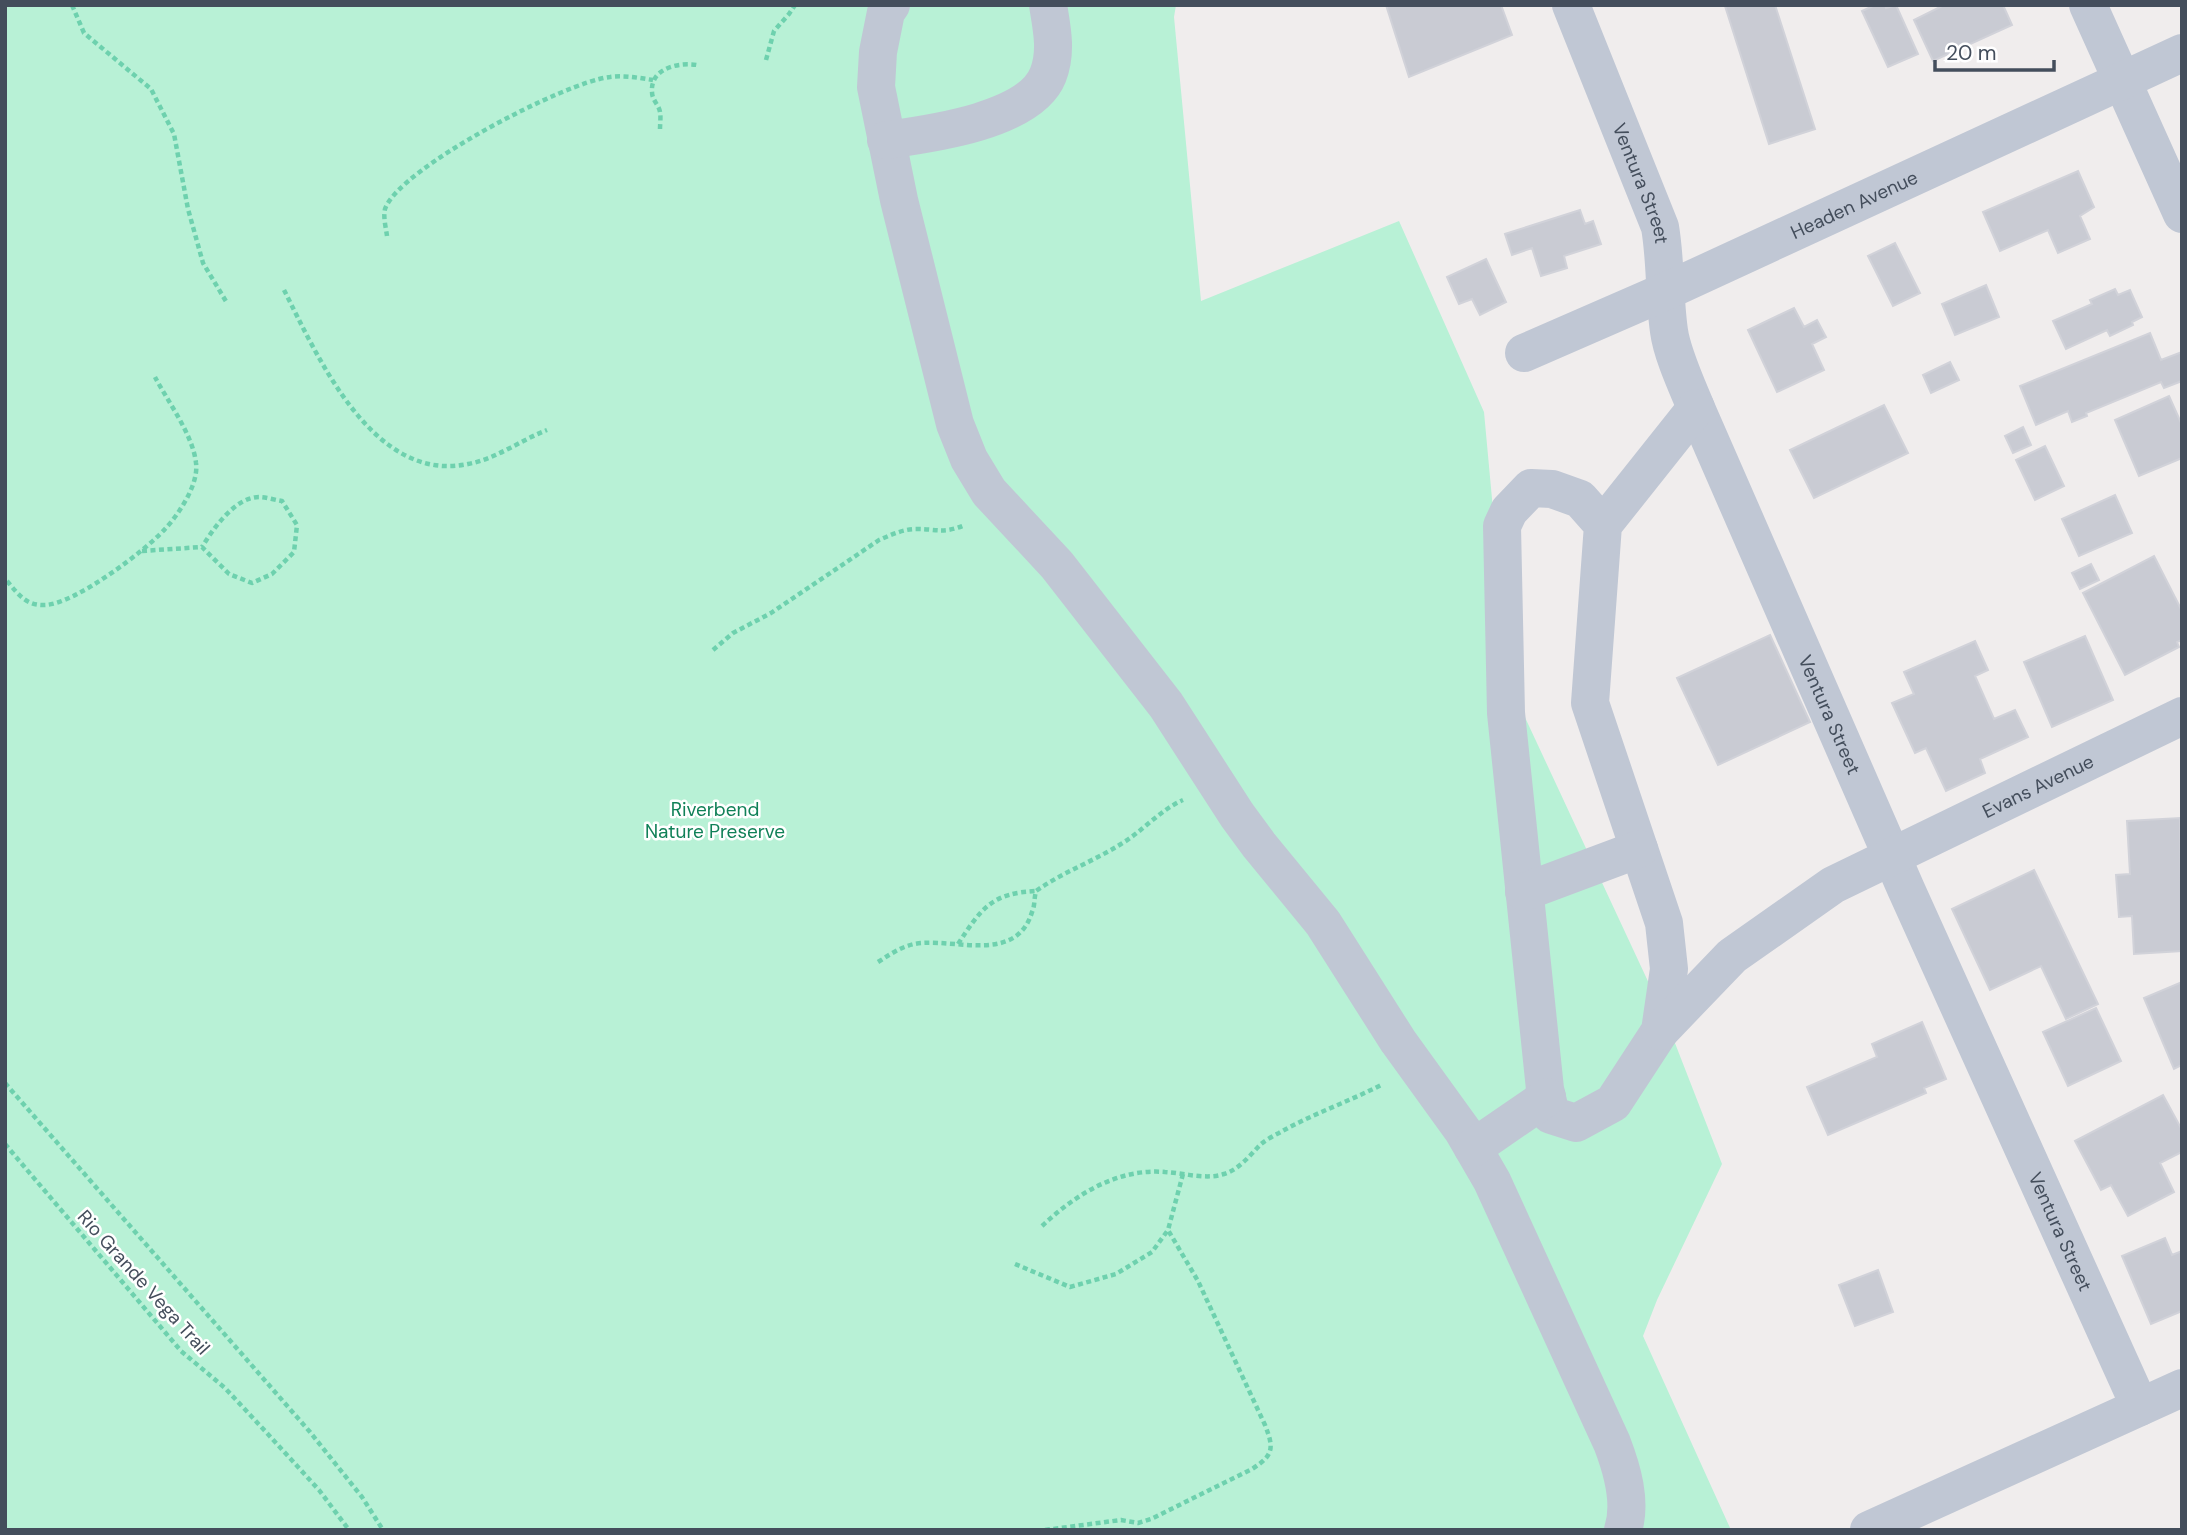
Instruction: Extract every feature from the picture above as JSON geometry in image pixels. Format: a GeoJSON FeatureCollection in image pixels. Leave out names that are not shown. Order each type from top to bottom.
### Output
{"type":"FeatureCollection","features":[{"type":"Feature","properties":{"kind":"street"},"geometry":{"type":"LineString","coordinates":[[891,5],[886,12],[878,52],[876,87],[899,200],[955,424],[969,459],[989,492],[1057,565],[1166,705],[1259,845],[1323,923],[1398,1041],[1473,1148],[1492,1181],[1534,1270],[1612,1443],[1625,1489],[1626,1522],[1623,1530]]}},
{"type":"Feature","properties":{"kind":"street"},"geometry":{"type":"LineString","coordinates":[[886,139],[963,127],[1027,100],[1040,89],[1052,60],[1053,39],[1048,5]]}},
{"type":"Feature","properties":{"kind":"street","name":"Ventura Street"},"geometry":{"type":"LineString","coordinates":[[1571,5],[1660,227],[1665,257],[1664,292],[1669,334],[1696,408],[1892,855],[2140,1407]]}},
{"type":"Feature","properties":{"kind":"street"},"geometry":{"type":"LineString","coordinates":[[2088,5],[2182,214]]}},
{"type":"Feature","properties":{"kind":"street","name":"Headen Avenue"},"geometry":{"type":"LineString","coordinates":[[1524,353],[1664,292],[2182,53]]}},
{"type":"Feature","properties":{"kind":"street"},"geometry":{"type":"LineString","coordinates":[[1603,525],[1580,499],[1552,489],[1531,488],[1509,511],[1502,526],[1506,713],[1546,1097],[1551,1115],[1576,1122],[1613,1103],[1660,1031],[1670,969],[1664,923],[1590,703],[1603,525],[1696,408]]}},
{"type":"Feature","properties":{"kind":"street","name":"Evans Avenue"},"geometry":{"type":"LineString","coordinates":[[1660,1031],[1732,956],[1833,885],[2182,716]]}},
{"type":"Feature","properties":{"kind":"street"},"geometry":{"type":"LineString","coordinates":[[1524,892],[1639,849]]}},
{"type":"Feature","properties":{"kind":"street"},"geometry":{"type":"LineString","coordinates":[[1473,1148],[1546,1097]]}},
{"type":"Feature","properties":{"kind":"street"},"geometry":{"type":"LineString","coordinates":[[1869,1530],[2182,1388]]}},
{"type":"Feature","properties":{"kind":"path"},"geometry":{"type":"LineString","coordinates":[[72,5],[85,33],[151,89],[174,134],[188,209],[202,263],[227,303]]}},
{"type":"Feature","properties":{"kind":"path"},"geometry":{"type":"LineString","coordinates":[[766,60],[774,30],[794,5]]}},
{"type":"Feature","properties":{"kind":"path"},"geometry":{"type":"LineString","coordinates":[[660,129],[660,110],[652,96],[653,80],[658,73],[672,66],[686,63],[697,65]]}},
{"type":"Feature","properties":{"kind":"path"},"geometry":{"type":"LineString","coordinates":[[387,236],[385,210],[393,198],[453,148],[507,118],[589,81],[610,76],[653,80]]}},
{"type":"Feature","properties":{"kind":"path"},"geometry":{"type":"LineString","coordinates":[[284,290],[343,397],[381,439],[412,459],[441,465],[467,465],[487,459],[527,437],[547,430]]}},
{"type":"Feature","properties":{"kind":"path"},"geometry":{"type":"LineString","coordinates":[[7,581],[25,602],[46,606],[73,596],[95,584],[141,551],[166,529],[190,496],[197,465],[188,438],[155,377]]}},
{"type":"Feature","properties":{"kind":"path"},"geometry":{"type":"LineString","coordinates":[[141,551],[202,547],[229,574],[252,583],[272,575],[294,552],[297,525],[282,501],[257,497],[235,507],[213,528],[202,547]]}},
{"type":"Feature","properties":{"kind":"path"},"geometry":{"type":"LineString","coordinates":[[713,650],[733,633],[771,613],[879,540],[913,529],[941,532],[955,529],[1002,506]]}},
{"type":"Feature","properties":{"kind":"path"},"geometry":{"type":"LineString","coordinates":[[957,944],[976,916],[994,900],[1014,892],[1036,891],[1139,833],[1180,801],[1220,789]]}},
{"type":"Feature","properties":{"kind":"path"},"geometry":{"type":"LineString","coordinates":[[877,962],[901,947],[921,943],[997,944],[1017,937],[1029,921],[1036,891]]}},
{"type":"Feature","properties":{"kind":"path"},"geometry":{"type":"LineString","coordinates":[[1042,1226],[1069,1203],[1114,1178],[1162,1171],[1207,1176],[1223,1174],[1249,1158],[1262,1143],[1281,1132],[1359,1097],[1415,1065]]}},
{"type":"Feature","properties":{"kind":"path"},"geometry":{"type":"LineString","coordinates":[[5,1083],[310,1432],[362,1497],[383,1530]]}},
{"type":"Feature","properties":{"kind":"path","name":"Rio Grande Vega Trail"},"geometry":{"type":"LineString","coordinates":[[5,1144],[181,1351],[225,1388],[267,1432],[320,1490],[349,1530]]}},
{"type":"Feature","properties":{"kind":"path"},"geometry":{"type":"LineString","coordinates":[[1015,1264],[1070,1287],[1116,1274],[1152,1252],[1168,1230],[1183,1174]]}},
{"type":"Feature","properties":{"kind":"path"},"geometry":{"type":"LineString","coordinates":[[1045,1530],[1121,1520],[1138,1522],[1151,1519],[1252,1469],[1265,1461],[1271,1452],[1265,1424],[1204,1293],[1168,1230]]}},
{"type":"Feature","properties":{"kind":"green space","name":"Riverbend Nature Preserve"},"geometry":{"type":"Polygon","coordinates":[[[5,5],[1176,5],[1174,17],[1201,301],[1399,221],[1484,412],[1509,683],[1666,1020],[1722,1164],[1657,1300],[1643,1336],[1731,1530],[5,1530],[5,5]]]}},
{"type":"Feature","properties":{"kind":"building"},"geometry":{"type":"Polygon","coordinates":[[[1386,5],[1501,5],[1512,35],[1409,77],[1386,5]]]}},
{"type":"Feature","properties":{"kind":"building"},"geometry":{"type":"Polygon","coordinates":[[[1775,5],[1815,129],[1769,144],[1725,6],[1775,5]]]}},
{"type":"Feature","properties":{"kind":"building"},"geometry":{"type":"Polygon","coordinates":[[[1875,5],[1885,5],[1886,8],[1896,5],[1918,54],[1888,67],[1862,11],[1875,5]]]}},
{"type":"Feature","properties":{"kind":"building"},"geometry":{"type":"Polygon","coordinates":[[[1944,5],[2003,5],[2012,25],[1933,61],[1914,20],[1944,5]]]}},
{"type":"Feature","properties":{"kind":"building"},"geometry":{"type":"Polygon","coordinates":[[[2078,171],[2094,207],[2080,216],[2090,239],[2058,253],[2048,230],[2000,251],[1983,212],[2078,171]]]}},
{"type":"Feature","properties":{"kind":"building"},"geometry":{"type":"Polygon","coordinates":[[[1580,210],[1585,224],[1593,221],[1601,244],[1564,256],[1567,268],[1541,276],[1532,248],[1512,255],[1505,234],[1580,210]]]}},
{"type":"Feature","properties":{"kind":"building"},"geometry":{"type":"Polygon","coordinates":[[[1895,243],[1920,293],[1893,306],[1868,256],[1895,243]]]}},
{"type":"Feature","properties":{"kind":"building"},"geometry":{"type":"Polygon","coordinates":[[[1486,259],[1506,302],[1480,315],[1472,299],[1459,304],[1447,277],[1486,259]]]}},
{"type":"Feature","properties":{"kind":"building"},"geometry":{"type":"Polygon","coordinates":[[[1986,285],[1999,317],[1955,335],[1942,304],[1986,285]]]}},
{"type":"Feature","properties":{"kind":"building"},"geometry":{"type":"Polygon","coordinates":[[[2115,289],[2118,295],[2130,290],[2142,317],[2132,322],[2133,325],[2110,336],[2107,330],[2066,349],[2053,321],[2092,304],[2090,300],[2115,289]]]}},
{"type":"Feature","properties":{"kind":"building"},"geometry":{"type":"Polygon","coordinates":[[[1794,308],[1804,327],[1817,320],[1826,337],[1812,344],[1824,370],[1777,392],[1748,330],[1794,308]]]}},
{"type":"Feature","properties":{"kind":"building"},"geometry":{"type":"Polygon","coordinates":[[[2150,333],[2161,360],[2182,352],[2182,381],[2164,388],[2161,382],[2086,413],[2087,416],[2072,422],[2068,411],[2036,425],[2020,386],[2150,333]]]}},
{"type":"Feature","properties":{"kind":"building"},"geometry":{"type":"Polygon","coordinates":[[[1950,362],[1959,380],[1931,393],[1923,375],[1950,362]]]}},
{"type":"Feature","properties":{"kind":"building"},"geometry":{"type":"Polygon","coordinates":[[[2169,396],[2182,425],[2182,458],[2139,476],[2115,420],[2169,396]]]}},
{"type":"Feature","properties":{"kind":"building"},"geometry":{"type":"Polygon","coordinates":[[[1884,405],[1908,453],[1814,498],[1790,450],[1884,405]]]}},
{"type":"Feature","properties":{"kind":"building"},"geometry":{"type":"Polygon","coordinates":[[[2023,427],[2031,445],[2013,453],[2005,436],[2023,427]]]}},
{"type":"Feature","properties":{"kind":"building"},"geometry":{"type":"Polygon","coordinates":[[[2045,446],[2064,486],[2035,500],[2016,460],[2045,446]]]}},
{"type":"Feature","properties":{"kind":"building"},"geometry":{"type":"Polygon","coordinates":[[[2115,495],[2132,533],[2079,556],[2062,519],[2115,495]]]}},
{"type":"Feature","properties":{"kind":"building"},"geometry":{"type":"Polygon","coordinates":[[[2154,556],[2182,611],[2182,640],[2177,642],[2179,647],[2125,675],[2083,593],[2154,556]]]}},
{"type":"Feature","properties":{"kind":"building"},"geometry":{"type":"Polygon","coordinates":[[[2091,564],[2099,580],[2080,589],[2072,573],[2091,564]]]}},
{"type":"Feature","properties":{"kind":"building"},"geometry":{"type":"Polygon","coordinates":[[[1770,635],[1810,722],[1718,765],[1677,678],[1770,635]]]}},
{"type":"Feature","properties":{"kind":"building"},"geometry":{"type":"Polygon","coordinates":[[[2085,636],[2113,700],[2052,727],[2024,662],[2085,636]]]}},
{"type":"Feature","properties":{"kind":"building"},"geometry":{"type":"Polygon","coordinates":[[[1975,641],[1988,670],[1975,676],[1994,719],[2015,710],[2028,737],[1980,759],[1985,773],[1946,791],[1926,748],[1915,753],[1892,703],[1914,694],[1904,672],[1975,641]]]}},
{"type":"Feature","properties":{"kind":"building"},"geometry":{"type":"Polygon","coordinates":[[[2180,818],[2182,951],[2134,954],[2132,916],[2119,917],[2116,875],[2130,874],[2127,821],[2180,818]]]}},
{"type":"Feature","properties":{"kind":"building"},"geometry":{"type":"Polygon","coordinates":[[[2034,870],[2098,1004],[2066,1019],[2041,966],[1990,990],[1952,909],[2034,870]]]}},
{"type":"Feature","properties":{"kind":"building"},"geometry":{"type":"Polygon","coordinates":[[[2182,982],[2182,1065],[2174,1069],[2144,998],[2182,982]]]}},
{"type":"Feature","properties":{"kind":"building"},"geometry":{"type":"Polygon","coordinates":[[[2096,1008],[2121,1061],[2068,1086],[2043,1032],[2096,1008]]]}},
{"type":"Feature","properties":{"kind":"building"},"geometry":{"type":"Polygon","coordinates":[[[1922,1022],[1946,1079],[1924,1088],[1926,1093],[1828,1135],[1807,1087],[1877,1057],[1872,1044],[1922,1022]]]}},
{"type":"Feature","properties":{"kind":"building"},"geometry":{"type":"Polygon","coordinates":[[[2163,1095],[2182,1130],[2182,1152],[2160,1163],[2174,1192],[2128,1216],[2111,1185],[2101,1190],[2075,1141],[2163,1095]]]}},
{"type":"Feature","properties":{"kind":"building"},"geometry":{"type":"Polygon","coordinates":[[[2165,1238],[2172,1255],[2182,1251],[2182,1311],[2151,1324],[2122,1256],[2165,1238]]]}},
{"type":"Feature","properties":{"kind":"building"},"geometry":{"type":"Polygon","coordinates":[[[1878,1270],[1893,1312],[1855,1326],[1839,1285],[1878,1270]]]}}]}
